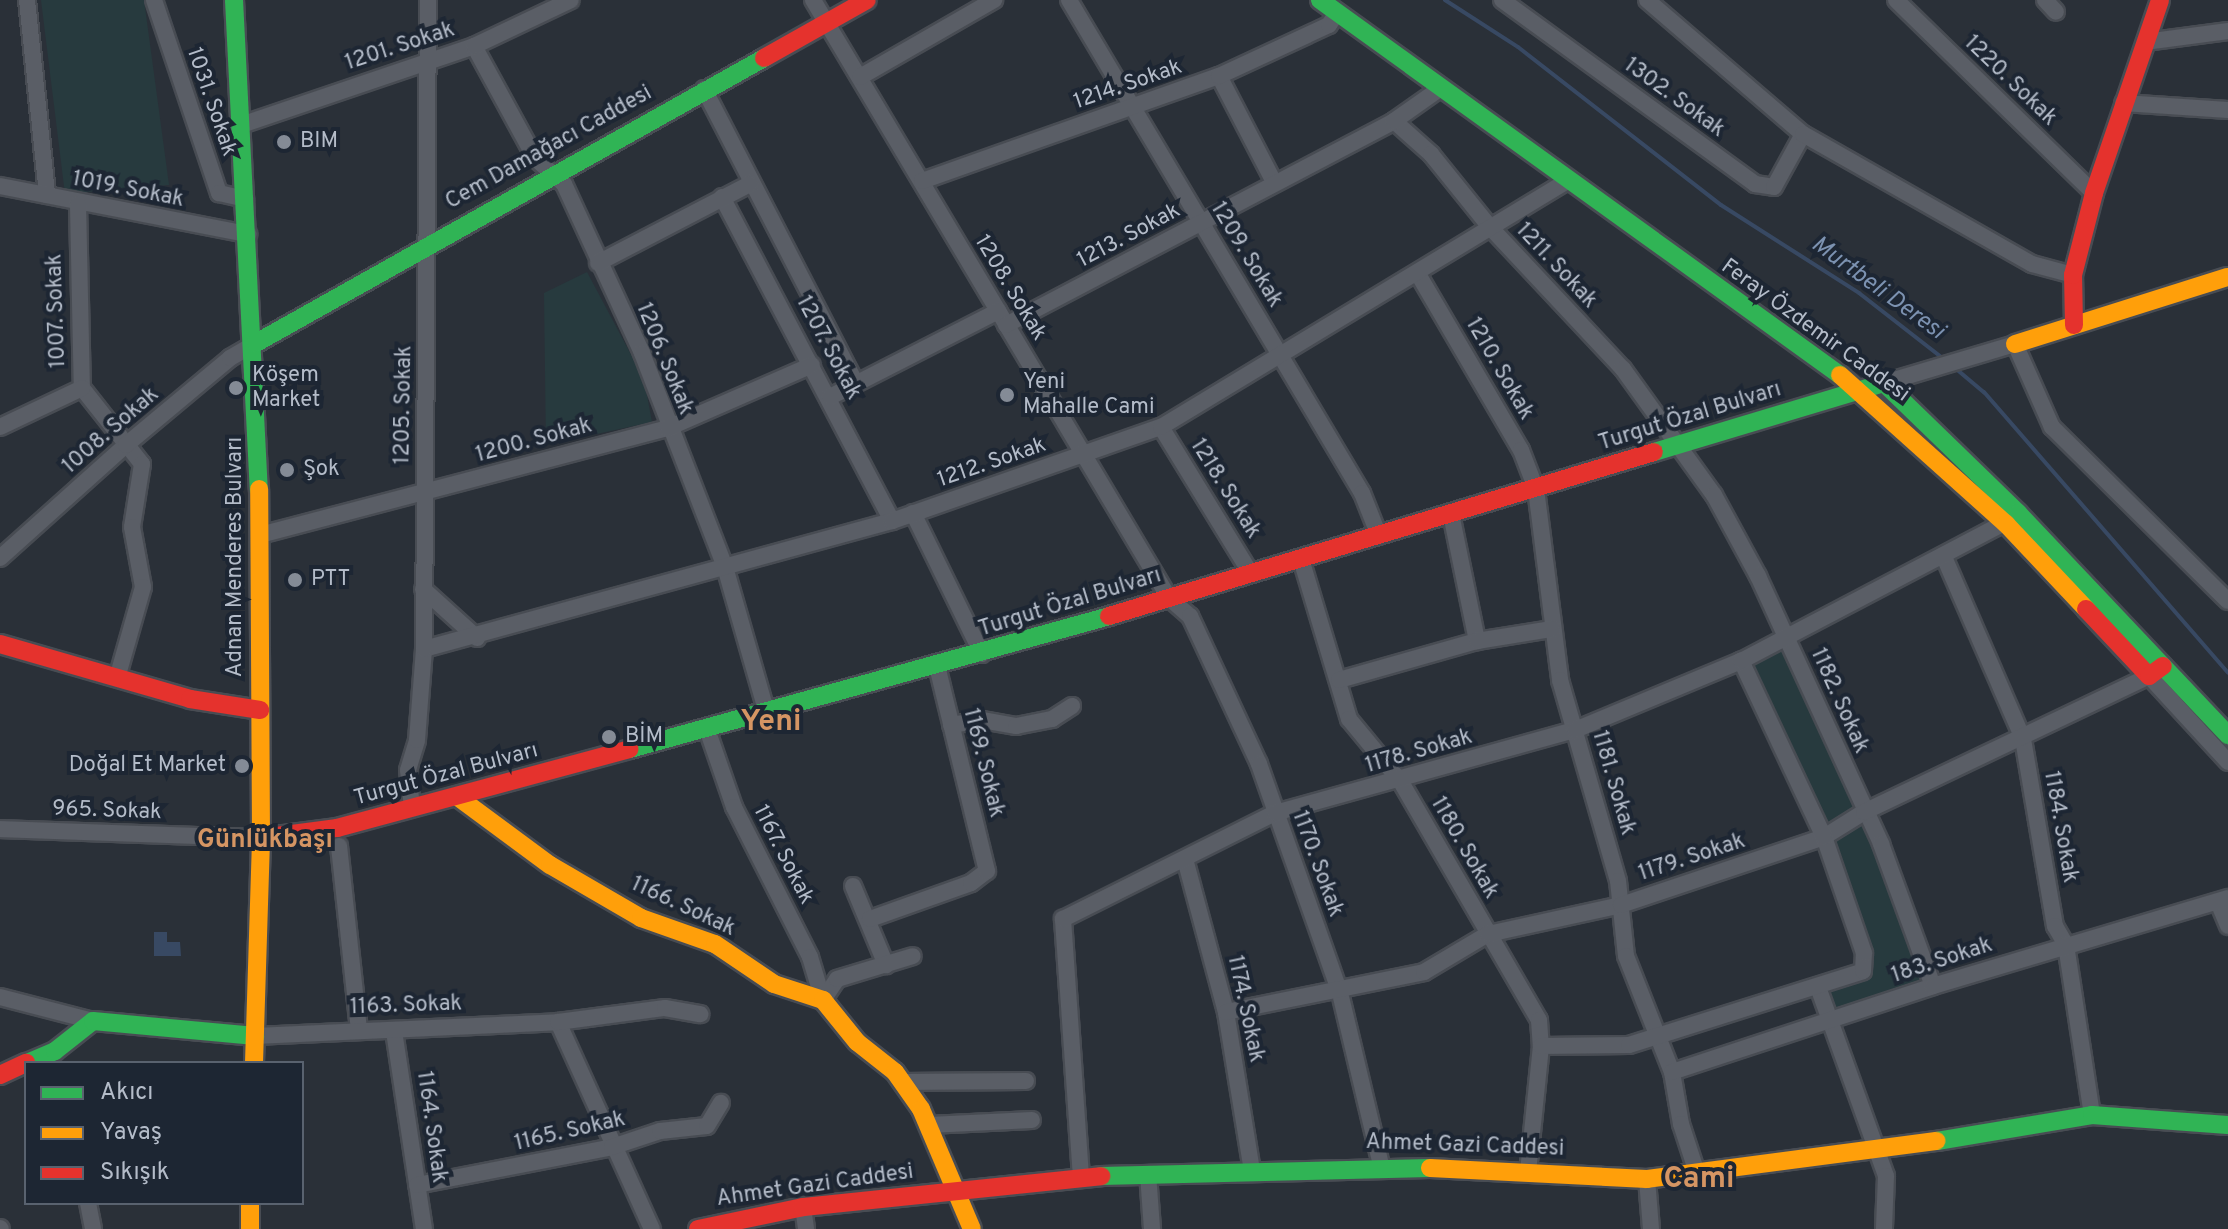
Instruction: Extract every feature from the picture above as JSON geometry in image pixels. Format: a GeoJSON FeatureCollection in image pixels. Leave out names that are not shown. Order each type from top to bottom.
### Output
{"type":"FeatureCollection","features":[{"type":"Feature","properties":{"kind":"street"},"geometry":{"type":"LineString","coordinates":[[27,0],[47,195]]}},
{"type":"Feature","properties":{"kind":"street","name":"1031. Sokak"},"geometry":{"type":"LineString","coordinates":[[154,0],[219,193],[245,199]]}},
{"type":"Feature","properties":{"kind":"street","name":"Adnan Menderes Bulvarı"},"geometry":{"type":"LineString","coordinates":[[225,0],[234,51]]}},
{"type":"Feature","properties":{"kind":"street","name":"Adnan Menderes Bulvarı"},"geometry":{"type":"LineString","coordinates":[[234,0],[238,126],[256,343],[260,535],[261,838],[254,1061]]}},
{"type":"Feature","properties":{"kind":"street","name":"1205. Sokak"},"geometry":{"type":"LineString","coordinates":[[412,808],[408,770],[417,740],[424,649],[431,58],[428,0]]}},
{"type":"Feature","properties":{"kind":"street","name":"1201. Sokak"},"geometry":{"type":"LineString","coordinates":[[238,126],[431,58],[474,46],[570,0]]}},
{"type":"Feature","properties":{"kind":"street","name":"1208. Sokak"},"geometry":{"type":"LineString","coordinates":[[813,0],[1086,453],[1169,598]]}},
{"type":"Feature","properties":{"kind":"street","name":"Cem Damağacı Caddesi"},"geometry":{"type":"LineString","coordinates":[[256,343],[553,172],[867,0]]}},
{"type":"Feature","properties":{"kind":"street"},"geometry":{"type":"LineString","coordinates":[[860,77],[994,0]]}},
{"type":"Feature","properties":{"kind":"street","name":"1209. Sokak"},"geometry":{"type":"LineString","coordinates":[[1069,0],[1362,493],[1379,536]]}},
{"type":"Feature","properties":{"kind":"street","name":"Feray Özdemir Caddesi"},"geometry":{"type":"LineString","coordinates":[[1320,0],[1438,90],[1861,390],[2012,519]]}},
{"type":"Feature","properties":{"kind":"street","name":"1302. Sokak"},"geometry":{"type":"LineString","coordinates":[[1502,0],[1755,184],[1774,187],[1803,134]]}},
{"type":"Feature","properties":{"kind":"street"},"geometry":{"type":"LineString","coordinates":[[1647,0],[1803,134],[2032,264],[2073,275]]}},
{"type":"Feature","properties":{"kind":"street","name":"1220. Sokak"},"geometry":{"type":"LineString","coordinates":[[1896,0],[2094,193]]}},
{"type":"Feature","properties":{"kind":"street"},"geometry":{"type":"LineString","coordinates":[[2074,325],[2073,275],[2094,193],[2160,0]]}},
{"type":"Feature","properties":{"kind":"street","name":"1214. Sokak"},"geometry":{"type":"LineString","coordinates":[[922,181],[1219,76],[1329,25],[1337,12]]}},
{"type":"Feature","properties":{"kind":"street"},"geometry":{"type":"LineString","coordinates":[[2145,42],[2228,31]]}},
{"type":"Feature","properties":{"kind":"street","name":"1206. Sokak"},"geometry":{"type":"LineString","coordinates":[[474,46],[535,158],[564,184],[642,353],[668,428],[725,567],[767,713]]}},
{"type":"Feature","properties":{"kind":"street"},"geometry":{"type":"LineString","coordinates":[[1219,76],[1273,180]]}},
{"type":"Feature","properties":{"kind":"street","name":"1207. Sokak"},"geometry":{"type":"LineString","coordinates":[[704,89],[750,184],[856,383]]}},
{"type":"Feature","properties":{"kind":"street","name":"1213. Sokak"},"geometry":{"type":"LineString","coordinates":[[1002,318],[1202,223],[1273,180],[1394,121],[1438,90]]}},
{"type":"Feature","properties":{"kind":"street"},"geometry":{"type":"LineString","coordinates":[[2123,103],[2228,110]]}},
{"type":"Feature","properties":{"kind":"street","name":"1211. Sokak"},"geometry":{"type":"LineString","coordinates":[[1394,121],[1431,154],[1490,227],[1623,369],[1681,446]]}},
{"type":"Feature","properties":{"kind":"street","name":"1212. Sokak"},"geometry":{"type":"LineString","coordinates":[[424,649],[477,638],[892,521],[1161,427],[1567,181]]}},
{"type":"Feature","properties":{"kind":"street"},"geometry":{"type":"LineString","coordinates":[[598,263],[750,184]]}},
{"type":"Feature","properties":{"kind":"street","name":"1019. Sokak"},"geometry":{"type":"LineString","coordinates":[[0,186],[78,204],[248,234]]}},
{"type":"Feature","properties":{"kind":"street","name":"1207. Sokak"},"geometry":{"type":"LineString","coordinates":[[722,197],[830,397],[892,521]]}},
{"type":"Feature","properties":{"kind":"street","name":"1007. Sokak"},"geometry":{"type":"LineString","coordinates":[[78,204],[82,388],[142,464],[132,527],[143,587],[117,678]]}},
{"type":"Feature","properties":{"kind":"street","name":"1210. Sokak"},"geometry":{"type":"LineString","coordinates":[[1418,274],[1521,450],[1536,489]]}},
{"type":"Feature","properties":{"kind":"street"},"geometry":{"type":"LineString","coordinates":[[2228,277],[1884,383],[2156,671],[2228,735]]}},
{"type":"Feature","properties":{"kind":"street"},"geometry":{"type":"LineString","coordinates":[[830,397],[1002,318]]}},
{"type":"Feature","properties":{"kind":"street","name":"1008. Sokak"},"geometry":{"type":"LineString","coordinates":[[0,558],[126,445],[230,358],[256,343]]}},
{"type":"Feature","properties":{"kind":"street"},"geometry":{"type":"LineString","coordinates":[[2015,344],[2052,427],[2228,601]]}},
{"type":"Feature","properties":{"kind":"street","name":"1200. Sokak"},"geometry":{"type":"LineString","coordinates":[[260,535],[668,428],[812,365]]}},
{"type":"Feature","properties":{"kind":"street","name":"Turgut Özal Bulvarı"},"geometry":{"type":"LineString","coordinates":[[261,838],[303,836],[458,797],[982,654],[1884,383]]}},
{"type":"Feature","properties":{"kind":"street"},"geometry":{"type":"LineString","coordinates":[[0,427],[82,388]]}},
{"type":"Feature","properties":{"kind":"street","name":"1218. Sokak"},"geometry":{"type":"LineString","coordinates":[[1161,427],[1251,574]]}},
{"type":"Feature","properties":{"kind":"street","name":"1182. Sokak"},"geometry":{"type":"LineString","coordinates":[[1681,446],[1758,576],[1864,812],[1933,986]]}},
{"type":"Feature","properties":{"kind":"street","name":"1181. Sokak"},"geometry":{"type":"LineString","coordinates":[[1536,489],[1552,629],[1621,905],[1626,956],[1672,1072],[1681,1124],[1698,1176]]}},
{"type":"Feature","properties":{"kind":"street"},"geometry":{"type":"LineString","coordinates":[[913,513],[982,654]]}},
{"type":"Feature","properties":{"kind":"street"},"geometry":{"type":"LineString","coordinates":[[1451,514],[1477,641]]}},
{"type":"Feature","properties":{"kind":"street","name":"1178. Sokak"},"geometry":{"type":"LineString","coordinates":[[1081,1177],[1063,919],[1275,813],[1401,782],[1575,730],[1741,661],[1787,640],[2012,519]]}},
{"type":"Feature","properties":{"kind":"street","name":"1184. Sokak"},"geometry":{"type":"LineString","coordinates":[[1944,557],[2023,739],[2055,926],[2066,945],[2092,1115]]}},
{"type":"Feature","properties":{"kind":"street","name":"1180. Sokak"},"geometry":{"type":"LineString","coordinates":[[1301,559],[1349,719],[1401,782],[1539,1020],[1541,1046],[1528,1171]]}},
{"type":"Feature","properties":{"kind":"street"},"geometry":{"type":"LineString","coordinates":[[423,589],[477,638]]}},
{"type":"Feature","properties":{"kind":"street","name":"1170. Sokak"},"geometry":{"type":"LineString","coordinates":[[1169,598],[1190,616],[1259,764],[1340,993],[1381,1165]]}},
{"type":"Feature","properties":{"kind":"street"},"geometry":{"type":"LineString","coordinates":[[1339,680],[1477,641],[1552,629]]}},
{"type":"Feature","properties":{"kind":"street"},"geometry":{"type":"LineString","coordinates":[[0,644],[190,699],[260,710]]}},
{"type":"Feature","properties":{"kind":"street"},"geometry":{"type":"LineString","coordinates":[[1541,1046],[1629,1045],[1863,971],[1865,964],[1824,837],[1741,661]]}},
{"type":"Feature","properties":{"kind":"street","name":"1169. Sokak"},"geometry":{"type":"LineString","coordinates":[[870,919],[971,883],[987,871],[937,666]]}},
{"type":"Feature","properties":{"kind":"street"},"geometry":{"type":"LineString","coordinates":[[2156,671],[2228,762]]}},
{"type":"Feature","properties":{"kind":"street","name":"1179. Sokak"},"geometry":{"type":"LineString","coordinates":[[1226,1012],[1340,993],[1424,972],[1488,934],[1621,905],[1824,837],[1864,812],[2023,739],[2156,671]]}},
{"type":"Feature","properties":{"kind":"street"},"geometry":{"type":"LineString","coordinates":[[951,725],[982,720],[1016,726],[1052,719],[1072,706]]}},
{"type":"Feature","properties":{"kind":"street","name":"1167. Sokak"},"geometry":{"type":"LineString","coordinates":[[707,729],[734,807],[810,957],[823,1000]]}},
{"type":"Feature","properties":{"kind":"street","name":"1166. Sokak"},"geometry":{"type":"LineString","coordinates":[[458,797],[550,865],[641,918],[715,944],[774,984],[823,1000]]}},
{"type":"Feature","properties":{"kind":"street","name":"965. Sokak"},"geometry":{"type":"LineString","coordinates":[[0,829],[261,838]]}},
{"type":"Feature","properties":{"kind":"street"},"geometry":{"type":"LineString","coordinates":[[339,846],[359,1029]]}},
{"type":"Feature","properties":{"kind":"street","name":"1174. Sokak"},"geometry":{"type":"LineString","coordinates":[[1185,859],[1226,1012],[1252,1170]]}},
{"type":"Feature","properties":{"kind":"street"},"geometry":{"type":"LineString","coordinates":[[853,886],[870,919],[886,965]]}},
{"type":"Feature","properties":{"kind":"street"},"geometry":{"type":"LineString","coordinates":[[2223,900],[2228,926]]}},
{"type":"Feature","properties":{"kind":"street","name":"183. Sokak"},"geometry":{"type":"LineString","coordinates":[[1672,1072],[1933,986],[2223,900]]}},
{"type":"Feature","properties":{"kind":"street"},"geometry":{"type":"LineString","coordinates":[[913,956],[837,979],[823,1000],[857,1042],[902,1082],[929,1125],[960,1190],[972,1229]]}},
{"type":"Feature","properties":{"kind":"street"},"geometry":{"type":"LineString","coordinates":[[1818,987],[1874,1152],[1886,1176],[1884,1229]]}},
{"type":"Feature","properties":{"kind":"street"},"geometry":{"type":"LineString","coordinates":[[0,997],[93,1021],[255,1036]]}},
{"type":"Feature","properties":{"kind":"street","name":"1163. Sokak"},"geometry":{"type":"LineString","coordinates":[[255,1036],[558,1022],[665,1008],[700,1014]]}},
{"type":"Feature","properties":{"kind":"street"},"geometry":{"type":"LineString","coordinates":[[36,1061],[57,1057],[93,1021]]}},
{"type":"Feature","properties":{"kind":"street"},"geometry":{"type":"LineString","coordinates":[[558,1022],[612,1147],[652,1229]]}},
{"type":"Feature","properties":{"kind":"street","name":"1164. Sokak"},"geometry":{"type":"LineString","coordinates":[[394,1031],[424,1229]]}},
{"type":"Feature","properties":{"kind":"street"},"geometry":{"type":"LineString","coordinates":[[0,1075],[24,1064]]}},
{"type":"Feature","properties":{"kind":"street"},"geometry":{"type":"LineString","coordinates":[[902,1082],[1026,1081]]}},
{"type":"Feature","properties":{"kind":"street","name":"1165. Sokak"},"geometry":{"type":"LineString","coordinates":[[417,1185],[612,1147],[660,1131],[707,1126],[721,1103]]}},
{"type":"Feature","properties":{"kind":"street","name":"Ahmet Gazi Caddesi"},"geometry":{"type":"LineString","coordinates":[[698,1229],[803,1207],[1081,1177],[1381,1165],[1647,1179],[1698,1176],[1874,1152],[2092,1115],[2228,1125]]}},
{"type":"Feature","properties":{"kind":"street"},"geometry":{"type":"LineString","coordinates":[[929,1125],[1032,1120]]}},
{"type":"Feature","properties":{"kind":"street"},"geometry":{"type":"LineString","coordinates":[[1148,1174],[1152,1229]]}},
{"type":"Feature","properties":{"kind":"street"},"geometry":{"type":"LineString","coordinates":[[1647,1179],[1651,1229]]}},
{"type":"Feature","properties":{"kind":"street"},"geometry":{"type":"LineString","coordinates":[[88,1205],[93,1229]]}},
{"type":"Feature","properties":{"kind":"street"},"geometry":{"type":"LineString","coordinates":[[250,1205],[250,1229]]}},
{"type":"Feature","properties":{"kind":"street"},"geometry":{"type":"LineString","coordinates":[[803,1207],[806,1229]]}},
{"type":"Feature","properties":{"kind":"green space"},"geometry":{"type":"Polygon","coordinates":[[[41,0],[144,0],[169,185],[65,194],[41,0]]]}},
{"type":"Feature","properties":{"kind":"green space"},"geometry":{"type":"Polygon","coordinates":[[[587,272],[644,379],[652,422],[546,445],[544,293],[587,272]]]}},
{"type":"Feature","properties":{"kind":"green space"},"geometry":{"type":"Polygon","coordinates":[[[1787,640],[1933,986],[1829,1022],[1818,987],[1863,971],[1864,953],[1741,661],[1787,640]]]}},
{"type":"Feature","properties":{"kind":"water"},"geometry":{"type":"Polygon","coordinates":[[[154,932],[167,932],[167,942],[180,942],[181,956],[154,956],[154,932]]]}},
{"type":"Feature","properties":{"kind":"waterway","name":"Murtbeli Deresi"},"geometry":{"type":"LineString","coordinates":[[1445,0],[1518,47],[1721,205],[1859,293],[1945,360]]}},
{"type":"Feature","properties":{"kind":"waterway","name":"Murtbeli Deresi"},"geometry":{"type":"LineString","coordinates":[[1955,368],[1984,392],[2228,673]]}},
{"type":"Feature","properties":{"kind":"traffic: fast"},"geometry":{"type":"LineString","coordinates":[[234,0],[259,489]]}},
{"type":"Feature","properties":{"kind":"traffic: fast"},"geometry":{"type":"LineString","coordinates":[[1320,0],[1840,375]]}},
{"type":"Feature","properties":{"kind":"traffic: fast"},"geometry":{"type":"LineString","coordinates":[[256,343],[764,58]]}},
{"type":"Feature","properties":{"kind":"traffic: fast"},"geometry":{"type":"LineString","coordinates":[[1654,452],[1884,383],[2018,513],[2228,735]]}},
{"type":"Feature","properties":{"kind":"traffic: fast"},"geometry":{"type":"LineString","coordinates":[[630,749],[1109,616]]}},
{"type":"Feature","properties":{"kind":"traffic: fast"},"geometry":{"type":"LineString","coordinates":[[32,1061],[55,1051],[93,1021],[255,1036]]}},
{"type":"Feature","properties":{"kind":"traffic: fast"},"geometry":{"type":"LineString","coordinates":[[1937,1141],[2092,1115],[2228,1125]]}},
{"type":"Feature","properties":{"kind":"traffic: fast"},"geometry":{"type":"LineString","coordinates":[[1101,1176],[1430,1168]]}},
{"type":"Feature","properties":{"kind":"traffic: slow"},"geometry":{"type":"LineString","coordinates":[[2015,344],[2228,277]]}},
{"type":"Feature","properties":{"kind":"traffic: slow"},"geometry":{"type":"LineString","coordinates":[[1840,375],[2006,524],[2086,609]]}},
{"type":"Feature","properties":{"kind":"traffic: slow"},"geometry":{"type":"LineString","coordinates":[[254,1061],[261,838],[259,489]]}},
{"type":"Feature","properties":{"kind":"traffic: slow"},"geometry":{"type":"LineString","coordinates":[[458,797],[550,865],[641,918],[715,944],[774,984],[823,1000],[857,1042],[895,1072],[921,1109],[972,1229]]}},
{"type":"Feature","properties":{"kind":"traffic: slow"},"geometry":{"type":"LineString","coordinates":[[1430,1168],[1647,1179],[1937,1141]]}},
{"type":"Feature","properties":{"kind":"traffic: slow"},"geometry":{"type":"LineString","coordinates":[[250,1205],[250,1229]]}},
{"type":"Feature","properties":{"kind":"traffic: jam"},"geometry":{"type":"LineString","coordinates":[[764,58],[867,0]]}},
{"type":"Feature","properties":{"kind":"traffic: jam"},"geometry":{"type":"LineString","coordinates":[[2074,325],[2073,275],[2094,193],[2160,0]]}},
{"type":"Feature","properties":{"kind":"traffic: jam"},"geometry":{"type":"LineString","coordinates":[[1109,616],[1654,452]]}},
{"type":"Feature","properties":{"kind":"traffic: jam"},"geometry":{"type":"LineString","coordinates":[[2086,609],[2149,676],[2163,666]]}},
{"type":"Feature","properties":{"kind":"traffic: jam"},"geometry":{"type":"LineString","coordinates":[[0,644],[190,699],[260,710]]}},
{"type":"Feature","properties":{"kind":"traffic: jam"},"geometry":{"type":"LineString","coordinates":[[261,838],[337,828],[630,749]]}},
{"type":"Feature","properties":{"kind":"traffic: jam"},"geometry":{"type":"LineString","coordinates":[[0,1075],[24,1064]]}},
{"type":"Feature","properties":{"kind":"traffic: jam"},"geometry":{"type":"LineString","coordinates":[[698,1229],[803,1207],[1101,1176]]}},
{"type":"Feature","properties":{"kind":"place","name":"BIM"},"geometry":{"type":"Point","coordinates":[284,142]}},
{"type":"Feature","properties":{"kind":"place","name":"Köşem Market"},"geometry":{"type":"Point","coordinates":[236,388]}},
{"type":"Feature","properties":{"kind":"place","name":"Yeni Mahalle Cami"},"geometry":{"type":"Point","coordinates":[1007,395]}},
{"type":"Feature","properties":{"kind":"place","name":"Şok"},"geometry":{"type":"Point","coordinates":[287,470]}},
{"type":"Feature","properties":{"kind":"place","name":"PTT"},"geometry":{"type":"Point","coordinates":[295,580]}},
{"type":"Feature","properties":{"kind":"place","name":"BİM"},"geometry":{"type":"Point","coordinates":[609,737]}},
{"type":"Feature","properties":{"kind":"place","name":"Doğal Et Market"},"geometry":{"type":"Point","coordinates":[242,766]}},
{"type":"Feature","properties":{"kind":"district","name":"Yeni"},"geometry":{"type":"Point","coordinates":[771,723]}},
{"type":"Feature","properties":{"kind":"district","name":"Günlükbaşı"},"geometry":{"type":"Point","coordinates":[265,841]}},
{"type":"Feature","properties":{"kind":"district","name":"Cami"},"geometry":{"type":"Point","coordinates":[1699,1180]}}]}
